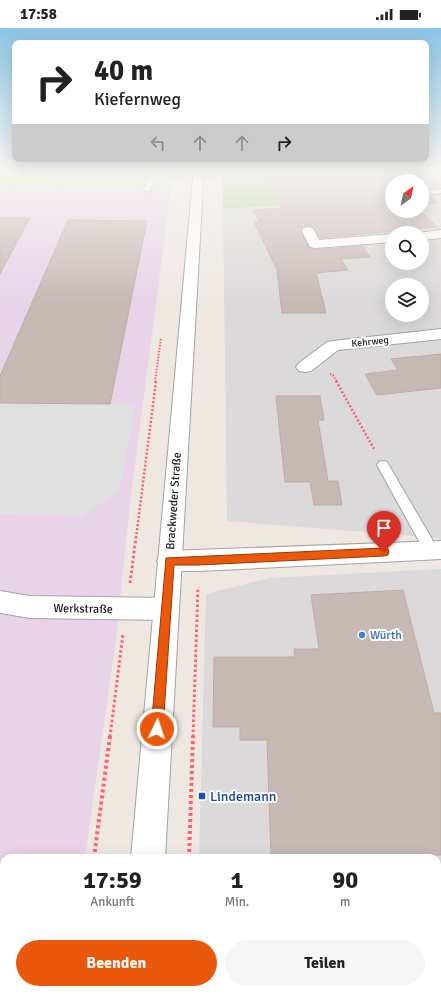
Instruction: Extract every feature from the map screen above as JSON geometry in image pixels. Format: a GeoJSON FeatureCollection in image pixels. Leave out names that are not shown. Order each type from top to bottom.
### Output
{"type":"FeatureCollection","features":[{"type":"Feature","properties":{"kind":"street","name":"Brackweder Straße"},"geometry":{"type":"LineString","coordinates":[[148,854],[196,212]]}},
{"type":"Feature","properties":{"kind":"street"},"geometry":{"type":"LineString","coordinates":[[308,231],[315,244],[385,239]]}},
{"type":"Feature","properties":{"kind":"street"},"geometry":{"type":"LineString","coordinates":[[429,235],[441,234]]}},
{"type":"Feature","properties":{"kind":"street","name":"Kehrweg"},"geometry":{"type":"LineString","coordinates":[[305,367],[333,346],[441,334]]}},
{"type":"Feature","properties":{"kind":"street"},"geometry":{"type":"LineString","coordinates":[[169,561],[199,561],[436,550]]}},
{"type":"Feature","properties":{"kind":"street","name":"Werkstraße"},"geometry":{"type":"LineString","coordinates":[[0,602],[30,608],[166,609]]}},
{"type":"Feature","properties":{"kind":"lane"},"geometry":{"type":"LineString","coordinates":[[383,465],[436,550]]}},
{"type":"Feature","properties":{"kind":"path"},"geometry":{"type":"LineString","coordinates":[[132,563],[161,334]]}},
{"type":"Feature","properties":{"kind":"path"},"geometry":{"type":"LineString","coordinates":[[305,367],[333,375],[383,465]]}},
{"type":"Feature","properties":{"kind":"path"},"geometry":{"type":"LineString","coordinates":[[95,854],[121,649]]}},
{"type":"Feature","properties":{"kind":"shaded area"},"geometry":{"type":"Polygon","coordinates":[[[0,212],[168,212],[131,495],[116,639],[86,854],[0,854],[0,212]]]}},
{"type":"Feature","properties":{"kind":"shaded area"},"geometry":{"type":"Polygon","coordinates":[[[223,212],[385,212],[385,218],[429,218],[429,212],[441,212],[441,543],[439,538],[227,521],[223,212]]]}},
{"type":"Feature","properties":{"kind":"shaded area"},"geometry":{"type":"Polygon","coordinates":[[[0,403],[136,404],[119,492],[82,516],[0,514],[0,403]]]}},
{"type":"Feature","properties":{"kind":"shaded area"},"geometry":{"type":"Polygon","coordinates":[[[441,569],[441,854],[199,854],[206,594],[270,578],[441,569]]]}},
{"type":"Feature","properties":{"kind":"building"},"geometry":{"type":"Polygon","coordinates":[[[254,212],[385,212],[385,218],[428,218],[437,227],[385,226],[385,232],[320,238],[313,227],[303,227],[301,232],[310,248],[315,250],[362,246],[370,257],[341,259],[348,270],[316,273],[326,313],[282,313],[277,270],[254,222],[259,221],[254,212]]]}},
{"type":"Feature","properties":{"kind":"building"},"geometry":{"type":"Polygon","coordinates":[[[0,218],[30,218],[0,274],[0,218]]]}},
{"type":"Feature","properties":{"kind":"building"},"geometry":{"type":"Polygon","coordinates":[[[68,220],[147,221],[110,404],[0,403],[0,376],[68,220]]]}},
{"type":"Feature","properties":{"kind":"building"},"geometry":{"type":"Polygon","coordinates":[[[441,354],[441,388],[377,395],[365,374],[398,370],[391,359],[441,354]]]}},
{"type":"Feature","properties":{"kind":"building"},"geometry":{"type":"Polygon","coordinates":[[[276,396],[320,396],[324,420],[318,420],[328,481],[338,481],[342,505],[314,505],[310,482],[285,482],[276,396]]]}},
{"type":"Feature","properties":{"kind":"building"},"geometry":{"type":"Polygon","coordinates":[[[403,590],[434,713],[441,713],[441,854],[271,854],[267,740],[240,740],[240,727],[213,727],[214,657],[295,657],[294,649],[319,649],[311,595],[403,590]]]}},
{"type":"Feature","properties":{"kind":"place","name":"Würth"},"geometry":{"type":"Point","coordinates":[362,635]}},
{"type":"Feature","properties":{"kind":"place","name":"Lindemann"},"geometry":{"type":"Point","coordinates":[202,796]}},
{"type":"Feature","properties":{"kind":"route"},"geometry":{"type":"LineString","coordinates":[[157,729],[169,561],[199,561],[384,552]]}}]}
